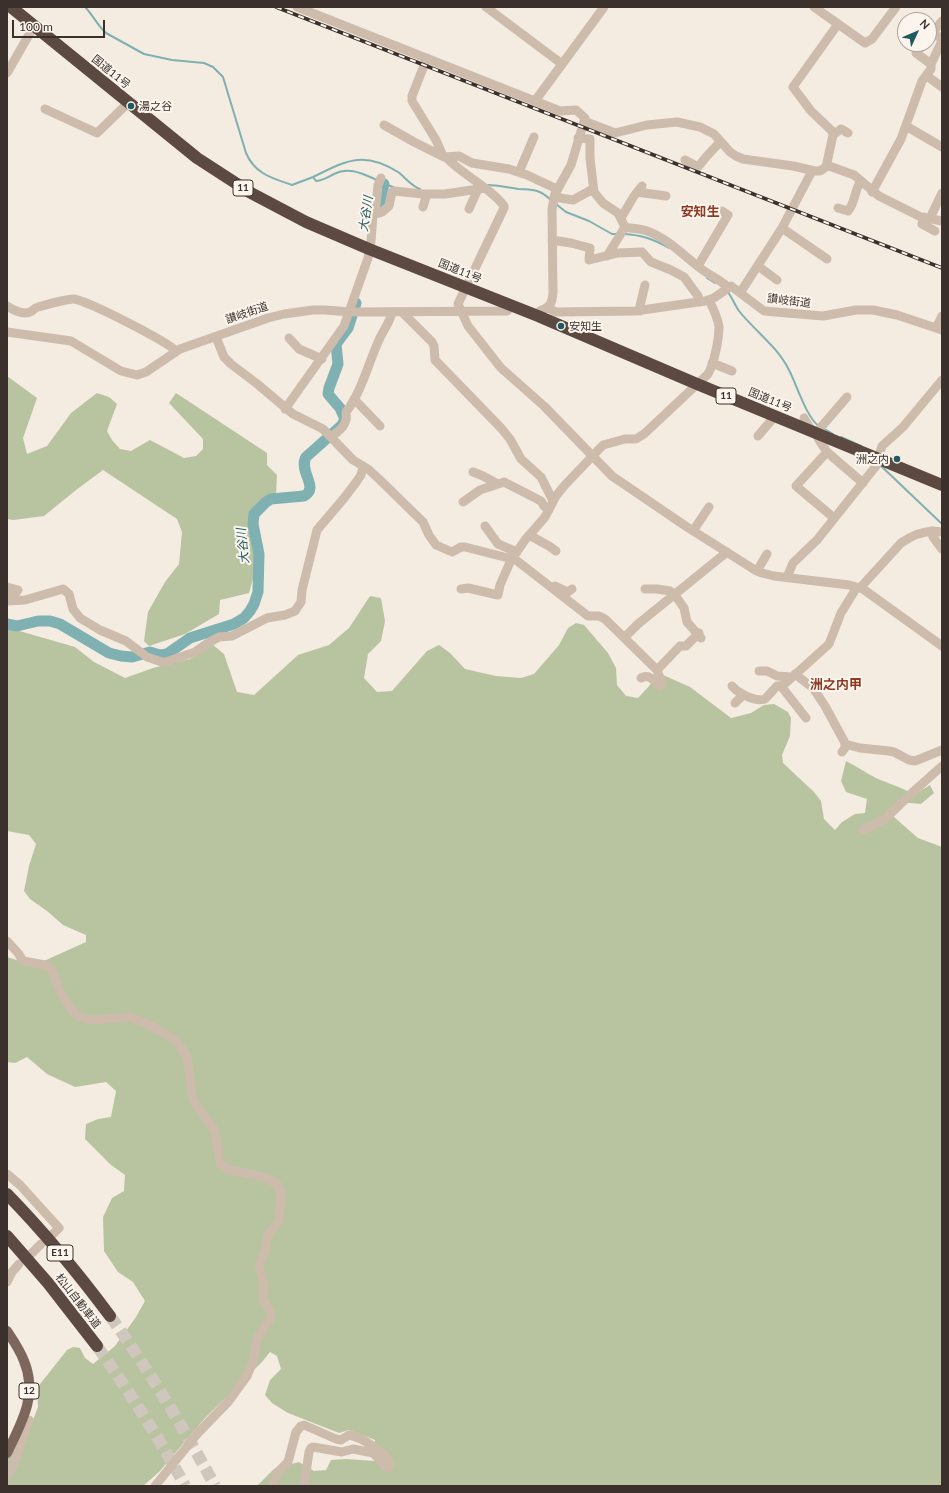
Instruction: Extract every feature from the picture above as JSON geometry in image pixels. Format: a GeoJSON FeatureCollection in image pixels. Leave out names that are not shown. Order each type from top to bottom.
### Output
{"type":"FeatureCollection","features":[{"type":"Feature","properties":{"kind":"highway","name":"国道11号"},"geometry":{"type":"LineString","coordinates":[[11,7],[197,158],[251,193],[306,222],[512,305],[697,384],[942,485]]}},
{"type":"Feature","properties":{"kind":"highway","name":"松山自動車道"},"geometry":{"type":"LineString","coordinates":[[7,1194],[57,1249],[110,1316]]}},
{"type":"Feature","properties":{"kind":"highway","name":"松山自動車道"},"geometry":{"type":"LineString","coordinates":[[7,1236],[48,1283],[97,1346]]}},
{"type":"Feature","properties":{"kind":"main road","name":"12"},"geometry":{"type":"LineString","coordinates":[[7,1331],[24,1360],[28,1375],[29,1392],[28,1406],[7,1453]]}},
{"type":"Feature","properties":{"kind":"street"},"geometry":{"type":"LineString","coordinates":[[297,7],[560,111],[576,110],[585,118],[571,165],[556,193],[552,209],[552,303],[548,308],[540,311],[538,316]]}},
{"type":"Feature","properties":{"kind":"street"},"geometry":{"type":"LineString","coordinates":[[486,7],[562,64]]}},
{"type":"Feature","properties":{"kind":"street"},"geometry":{"type":"LineString","coordinates":[[535,101],[604,7]]}},
{"type":"Feature","properties":{"kind":"street"},"geometry":{"type":"LineString","coordinates":[[814,7],[860,41],[865,43],[869,42],[896,7]]}},
{"type":"Feature","properties":{"kind":"street"},"geometry":{"type":"LineString","coordinates":[[826,167],[833,135],[832,131],[811,111],[793,87],[838,24]]}},
{"type":"Feature","properties":{"kind":"street"},"geometry":{"type":"LineString","coordinates":[[7,73],[34,26]]}},
{"type":"Feature","properties":{"kind":"street"},"geometry":{"type":"LineString","coordinates":[[872,192],[898,145],[921,83],[932,69],[931,64],[942,41]]}},
{"type":"Feature","properties":{"kind":"street"},"geometry":{"type":"LineString","coordinates":[[917,52],[916,53],[931,64]]}},
{"type":"Feature","properties":{"kind":"street"},"geometry":{"type":"LineString","coordinates":[[426,58],[412,96],[412,101],[436,140],[444,157]]}},
{"type":"Feature","properties":{"kind":"street"},"geometry":{"type":"LineString","coordinates":[[927,76],[942,87]]}},
{"type":"Feature","properties":{"kind":"street"},"geometry":{"type":"LineString","coordinates":[[45,109],[97,134],[128,103]]}},
{"type":"Feature","properties":{"kind":"street"},"geometry":{"type":"LineString","coordinates":[[584,121],[615,133],[646,125],[677,122],[714,134],[720,142],[736,156],[743,159],[793,166],[812,171],[820,171],[829,166],[854,175],[872,192],[879,196],[927,218],[942,221]]}},
{"type":"Feature","properties":{"kind":"street"},"geometry":{"type":"LineString","coordinates":[[384,125],[444,157],[481,189],[502,203],[504,208],[458,304],[458,307],[462,312],[468,326],[501,368],[544,406],[612,476],[693,531],[762,573],[858,587],[892,609],[942,646]]}},
{"type":"Feature","properties":{"kind":"street"},"geometry":{"type":"LineString","coordinates":[[906,126],[942,147]]}},
{"type":"Feature","properties":{"kind":"street"},"geometry":{"type":"LineString","coordinates":[[833,135],[841,129],[848,133]]}},
{"type":"Feature","properties":{"kind":"street"},"geometry":{"type":"LineString","coordinates":[[519,172],[534,137]]}},
{"type":"Feature","properties":{"kind":"street"},"geometry":{"type":"LineString","coordinates":[[578,138],[590,139],[593,189],[596,195],[618,213],[625,227],[607,256]]}},
{"type":"Feature","properties":{"kind":"street"},"geometry":{"type":"LineString","coordinates":[[685,160],[698,167],[706,156],[720,142]]}},
{"type":"Feature","properties":{"kind":"street"},"geometry":{"type":"LineString","coordinates":[[444,157],[459,156],[472,163],[519,172],[556,193],[573,200],[593,189]]}},
{"type":"Feature","properties":{"kind":"street"},"geometry":{"type":"LineString","coordinates":[[740,293],[782,228],[812,171]]}},
{"type":"Feature","properties":{"kind":"street"},"geometry":{"type":"LineString","coordinates":[[285,409],[322,359],[353,312],[372,240],[373,215],[376,206],[378,185],[381,178]]}},
{"type":"Feature","properties":{"kind":"street"},"geometry":{"type":"LineString","coordinates":[[838,208],[848,211],[853,203],[858,185],[861,181]]}},
{"type":"Feature","properties":{"kind":"street"},"geometry":{"type":"LineString","coordinates":[[373,215],[382,212],[389,206],[392,192],[394,191],[427,194],[455,193],[481,189]]}},
{"type":"Feature","properties":{"kind":"street"},"geometry":{"type":"LineString","coordinates":[[469,209],[481,189]]}},
{"type":"Feature","properties":{"kind":"street"},"geometry":{"type":"LineString","coordinates":[[621,218],[640,189],[666,196]]}},
{"type":"Feature","properties":{"kind":"street"},"geometry":{"type":"LineString","coordinates":[[935,231],[922,224],[942,193]]}},
{"type":"Feature","properties":{"kind":"street"},"geometry":{"type":"LineString","coordinates":[[423,208],[427,194]]}},
{"type":"Feature","properties":{"kind":"street"},"geometry":{"type":"LineString","coordinates":[[698,266],[728,215],[722,212]]}},
{"type":"Feature","properties":{"kind":"street","name":"讃岐街道"},"geometry":{"type":"LineString","coordinates":[[625,227],[646,231],[663,239],[728,287],[731,286],[761,310],[823,316],[856,310],[873,310],[897,315],[939,329]]}},
{"type":"Feature","properties":{"kind":"street"},"geometry":{"type":"LineString","coordinates":[[782,228],[827,259]]}},
{"type":"Feature","properties":{"kind":"street"},"geometry":{"type":"LineString","coordinates":[[461,589],[468,588],[498,595],[500,585],[514,556],[529,535],[545,517],[553,501],[564,486],[603,445],[626,439],[636,439],[644,434],[708,374],[712,363],[719,328],[716,318],[705,301],[698,296],[684,277],[651,262],[642,252],[618,253],[589,260],[590,248],[571,242],[552,240]]}},
{"type":"Feature","properties":{"kind":"street"},"geometry":{"type":"LineString","coordinates":[[758,266],[778,280]]}},
{"type":"Feature","properties":{"kind":"street"},"geometry":{"type":"LineString","coordinates":[[640,311],[644,285]]}},
{"type":"Feature","properties":{"kind":"street"},"geometry":{"type":"LineString","coordinates":[[548,308],[556,312],[640,311],[705,301],[714,298],[728,287]]}},
{"type":"Feature","properties":{"kind":"street"},"geometry":{"type":"LineString","coordinates":[[7,306],[13,310],[30,312],[36,308],[75,298],[143,330],[172,346],[176,351]]}},
{"type":"Feature","properties":{"kind":"street","name":"讃岐街道"},"geometry":{"type":"LineString","coordinates":[[7,332],[71,340],[118,370],[133,374],[143,373],[176,351],[198,341],[216,337],[284,314],[326,310],[353,312],[507,311],[512,305]]}},
{"type":"Feature","properties":{"kind":"street"},"geometry":{"type":"LineString","coordinates":[[332,438],[345,426],[347,417],[346,412],[360,388],[380,337],[390,320],[392,312]]}},
{"type":"Feature","properties":{"kind":"street"},"geometry":{"type":"LineString","coordinates":[[402,312],[432,342],[434,346],[435,360],[505,433],[526,465],[542,477],[553,501]]}},
{"type":"Feature","properties":{"kind":"street"},"geometry":{"type":"LineString","coordinates":[[939,329],[942,316]]}},
{"type":"Feature","properties":{"kind":"street"},"geometry":{"type":"LineString","coordinates":[[216,337],[224,357],[231,364],[256,382],[285,409],[323,428],[345,452],[362,467],[368,469],[380,479],[424,522],[429,535],[436,545],[452,552],[461,547],[483,552],[514,556]]}},
{"type":"Feature","properties":{"kind":"street"},"geometry":{"type":"LineString","coordinates":[[289,338],[299,348],[322,359]]}},
{"type":"Feature","properties":{"kind":"street"},"geometry":{"type":"LineString","coordinates":[[712,363],[732,371]]}},
{"type":"Feature","properties":{"kind":"street"},"geometry":{"type":"LineString","coordinates":[[787,577],[793,563],[817,540],[876,466],[882,446],[903,427],[942,380]]}},
{"type":"Feature","properties":{"kind":"street"},"geometry":{"type":"LineString","coordinates":[[814,432],[846,397]]}},
{"type":"Feature","properties":{"kind":"street"},"geometry":{"type":"LineString","coordinates":[[354,399],[380,426]]}},
{"type":"Feature","properties":{"kind":"street"},"geometry":{"type":"LineString","coordinates":[[758,436],[775,416]]}},
{"type":"Feature","properties":{"kind":"street"},"geometry":{"type":"LineString","coordinates":[[804,418],[827,452],[863,483]]}},
{"type":"Feature","properties":{"kind":"street"},"geometry":{"type":"LineString","coordinates":[[827,452],[796,486],[834,518]]}},
{"type":"Feature","properties":{"kind":"street"},"geometry":{"type":"LineString","coordinates":[[7,601],[25,600],[63,589],[69,594],[75,613],[87,622],[112,636],[126,641],[147,657],[162,662],[170,662],[195,652],[208,642],[219,637],[232,636],[267,618],[295,611],[301,602],[302,590],[317,530],[361,476],[362,467]]}},
{"type":"Feature","properties":{"kind":"street"},"geometry":{"type":"LineString","coordinates":[[472,472],[498,484]]}},
{"type":"Feature","properties":{"kind":"street"},"geometry":{"type":"LineString","coordinates":[[463,502],[480,490],[504,482],[541,501],[549,510]]}},
{"type":"Feature","properties":{"kind":"street"},"geometry":{"type":"LineString","coordinates":[[693,531],[709,507]]}},
{"type":"Feature","properties":{"kind":"street"},"geometry":{"type":"LineString","coordinates":[[485,526],[498,544],[514,556],[516,560],[588,616],[599,616],[605,619],[657,670],[662,685],[661,686],[650,677],[647,676],[641,678]]}},
{"type":"Feature","properties":{"kind":"street"},"geometry":{"type":"LineString","coordinates":[[732,686],[743,694],[762,700],[770,695],[777,686],[781,686],[829,644],[841,613],[858,587],[901,543],[917,534],[932,531],[942,532]]}},
{"type":"Feature","properties":{"kind":"street"},"geometry":{"type":"LineString","coordinates":[[932,531],[933,537],[942,549]]}},
{"type":"Feature","properties":{"kind":"street"},"geometry":{"type":"LineString","coordinates":[[529,535],[549,546],[556,552]]}},
{"type":"Feature","properties":{"kind":"street"},"geometry":{"type":"LineString","coordinates":[[483,552],[492,537]]}},
{"type":"Feature","properties":{"kind":"street"},"geometry":{"type":"LineString","coordinates":[[625,637],[638,624],[727,552]]}},
{"type":"Feature","properties":{"kind":"street"},"geometry":{"type":"LineString","coordinates":[[757,570],[767,554]]}},
{"type":"Feature","properties":{"kind":"street"},"geometry":{"type":"LineString","coordinates":[[547,584],[551,584],[568,592],[572,589]]}},
{"type":"Feature","properties":{"kind":"street"},"geometry":{"type":"LineString","coordinates":[[7,587],[18,590],[14,595],[7,594]]}},
{"type":"Feature","properties":{"kind":"street"},"geometry":{"type":"LineString","coordinates":[[645,589],[670,591],[675,594],[684,608],[688,622],[700,636],[686,646],[680,646],[657,670]]}},
{"type":"Feature","properties":{"kind":"street"},"geometry":{"type":"LineString","coordinates":[[760,671],[767,671],[777,676],[793,675],[815,691],[834,722],[844,748],[889,751],[909,760],[915,761],[942,750]]}},
{"type":"Feature","properties":{"kind":"street"},"geometry":{"type":"LineString","coordinates":[[781,686],[806,718]]}},
{"type":"Feature","properties":{"kind":"street"},"geometry":{"type":"LineString","coordinates":[[735,703],[743,694]]}},
{"type":"Feature","properties":{"kind":"street"},"geometry":{"type":"LineString","coordinates":[[863,830],[885,819],[942,766]]}},
{"type":"Feature","properties":{"kind":"street"},"geometry":{"type":"LineString","coordinates":[[7,941],[24,961],[45,965],[52,970],[59,989],[69,1007],[78,1016],[91,1020],[130,1017],[150,1025],[177,1041],[188,1058],[194,1102],[215,1133],[220,1163],[227,1169],[259,1176],[274,1182],[277,1184],[281,1192],[279,1221],[267,1236],[266,1249],[259,1265],[264,1284],[262,1299],[270,1310],[271,1315],[258,1337],[250,1372],[228,1402],[198,1433],[155,1486]]}},
{"type":"Feature","properties":{"kind":"street"},"geometry":{"type":"LineString","coordinates":[[7,1174],[20,1185],[59,1228],[52,1234]]}},
{"type":"Feature","properties":{"kind":"street"},"geometry":{"type":"LineString","coordinates":[[32,1253],[41,1244]]}},
{"type":"Feature","properties":{"kind":"street"},"geometry":{"type":"LineString","coordinates":[[7,1282],[12,1272],[19,1264]]}},
{"type":"Feature","properties":{"kind":"street"},"geometry":{"type":"LineString","coordinates":[[7,1476],[16,1459],[29,1420],[22,1421]]}},
{"type":"Feature","properties":{"kind":"street"},"geometry":{"type":"LineString","coordinates":[[272,1486],[278,1472],[288,1462],[296,1432],[301,1426],[304,1425],[336,1439],[341,1440],[349,1436],[358,1438],[381,1452],[390,1463],[389,1467],[386,1467],[373,1453],[366,1451],[353,1449],[342,1452],[313,1447],[309,1452],[304,1486]]}},
{"type":"Feature","properties":{"kind":"green space"},"geometry":{"type":"Polygon","coordinates":[[[7,376],[37,398],[23,438],[27,454],[47,446],[71,413],[97,393],[109,397],[117,404],[107,431],[112,440],[120,449],[131,451],[150,440],[184,458],[196,456],[203,449],[203,439],[169,403],[176,393],[267,453],[267,465],[277,475],[276,495],[256,507],[250,520],[256,561],[249,593],[220,600],[219,614],[185,634],[149,646],[144,641],[148,612],[165,582],[179,564],[182,532],[177,519],[103,470],[44,516],[13,520],[7,519],[7,376]]]}},
{"type":"Feature","properties":{"kind":"green space"},"geometry":{"type":"Polygon","coordinates":[[[370,596],[381,598],[385,621],[381,641],[368,654],[364,678],[377,692],[392,691],[427,651],[439,645],[450,653],[465,669],[496,676],[521,678],[534,674],[559,645],[568,628],[576,623],[584,625],[608,653],[616,668],[617,685],[626,696],[638,698],[650,685],[654,676],[663,675],[690,687],[731,718],[751,713],[764,705],[774,704],[788,712],[791,718],[790,736],[782,755],[783,763],[814,792],[821,801],[824,819],[835,830],[842,822],[855,814],[865,813],[867,799],[846,792],[841,781],[846,761],[876,778],[914,795],[930,785],[934,793],[921,804],[898,802],[887,811],[918,838],[942,847],[942,1486],[257,1486],[274,1469],[299,1462],[314,1471],[326,1470],[331,1460],[346,1459],[375,1461],[375,1440],[349,1430],[339,1433],[288,1413],[272,1403],[265,1395],[270,1380],[281,1369],[277,1356],[270,1352],[262,1362],[205,1418],[159,1472],[143,1486],[7,1486],[7,1449],[21,1451],[38,1407],[37,1388],[67,1350],[73,1347],[80,1348],[85,1358],[93,1364],[115,1346],[136,1317],[145,1301],[133,1282],[118,1272],[104,1251],[103,1217],[112,1198],[124,1191],[125,1175],[111,1165],[85,1139],[86,1124],[98,1119],[111,1117],[116,1091],[106,1082],[75,1087],[47,1074],[27,1057],[15,1063],[7,1062],[7,957],[29,964],[44,961],[86,942],[86,935],[63,925],[30,899],[24,891],[29,866],[36,844],[29,835],[7,831],[7,629],[16,630],[75,647],[94,662],[125,678],[153,668],[190,659],[213,645],[224,654],[237,692],[254,695],[298,655],[329,645],[349,628],[370,596]]]}},
{"type":"Feature","properties":{"kind":"waterway"},"geometry":{"type":"LineString","coordinates":[[85,7],[106,33],[144,54],[172,60],[204,63],[213,67],[223,77],[246,153],[259,171],[292,185],[313,177],[316,181],[321,180],[345,171],[356,172],[377,180]]}},
{"type":"Feature","properties":{"kind":"waterway"},"geometry":{"type":"LineString","coordinates":[[313,177],[335,166],[355,160],[375,161],[398,172],[411,184],[420,189]]}},
{"type":"Feature","properties":{"kind":"waterway"},"geometry":{"type":"LineString","coordinates":[[383,183],[395,188]]}},
{"type":"Feature","properties":{"kind":"waterway","name":"大谷川"},"geometry":{"type":"LineString","coordinates":[[379,206],[384,184]]}},
{"type":"Feature","properties":{"kind":"waterway"},"geometry":{"type":"LineString","coordinates":[[487,185],[536,191],[551,200]]}},
{"type":"Feature","properties":{"kind":"waterway"},"geometry":{"type":"LineString","coordinates":[[556,204],[566,212],[589,221],[612,234],[618,234]]}},
{"type":"Feature","properties":{"kind":"waterway"},"geometry":{"type":"LineString","coordinates":[[624,234],[647,238],[669,248]]}},
{"type":"Feature","properties":{"kind":"waterway"},"geometry":{"type":"LineString","coordinates":[[707,278],[715,283]]}},
{"type":"Feature","properties":{"kind":"waterway"},"geometry":{"type":"LineString","coordinates":[[728,292],[739,311],[784,361],[806,409],[819,426]]}},
{"type":"Feature","properties":{"kind":"waterway","name":"大谷川"},"geometry":{"type":"LineString","coordinates":[[7,624],[17,626],[38,621],[50,621],[60,624],[109,653],[132,657],[150,652],[160,655],[167,654],[190,638],[234,624],[244,618],[254,604],[258,592],[259,554],[253,524],[254,514],[271,499],[304,496],[308,493],[310,484],[304,462],[306,457],[342,425],[345,419],[340,408],[328,394],[338,364],[336,344],[348,328],[356,303]]}},
{"type":"Feature","properties":{"kind":"waterway"},"geometry":{"type":"LineString","coordinates":[[823,428],[833,434]]}},
{"type":"Feature","properties":{"kind":"waterway"},"geometry":{"type":"LineString","coordinates":[[841,437],[861,446]]}},
{"type":"Feature","properties":{"kind":"waterway"},"geometry":{"type":"LineString","coordinates":[[879,464],[942,524]]}},
{"type":"Feature","properties":{"kind":"tunnel"},"geometry":{"type":"LineString","coordinates":[[110,1316],[165,1399],[215,1486]]}},
{"type":"Feature","properties":{"kind":"tunnel"},"geometry":{"type":"LineString","coordinates":[[97,1346],[121,1380],[165,1450],[185,1486]]}},
{"type":"Feature","properties":{"kind":"railway"},"geometry":{"type":"LineString","coordinates":[[276,7],[942,268]]}},
{"type":"Feature","properties":{"kind":"place","name":"湯之谷"},"geometry":{"type":"Point","coordinates":[131,106]}},
{"type":"Feature","properties":{"kind":"place","name":"安知生"},"geometry":{"type":"Point","coordinates":[561,326]}},
{"type":"Feature","properties":{"kind":"place","name":"洲之内"},"geometry":{"type":"Point","coordinates":[897,459]}},
{"type":"Feature","properties":{"kind":"district","name":"安知生"},"geometry":{"type":"Point","coordinates":[700,212]}},
{"type":"Feature","properties":{"kind":"district","name":"洲之内甲"},"geometry":{"type":"Point","coordinates":[836,685]}}]}
